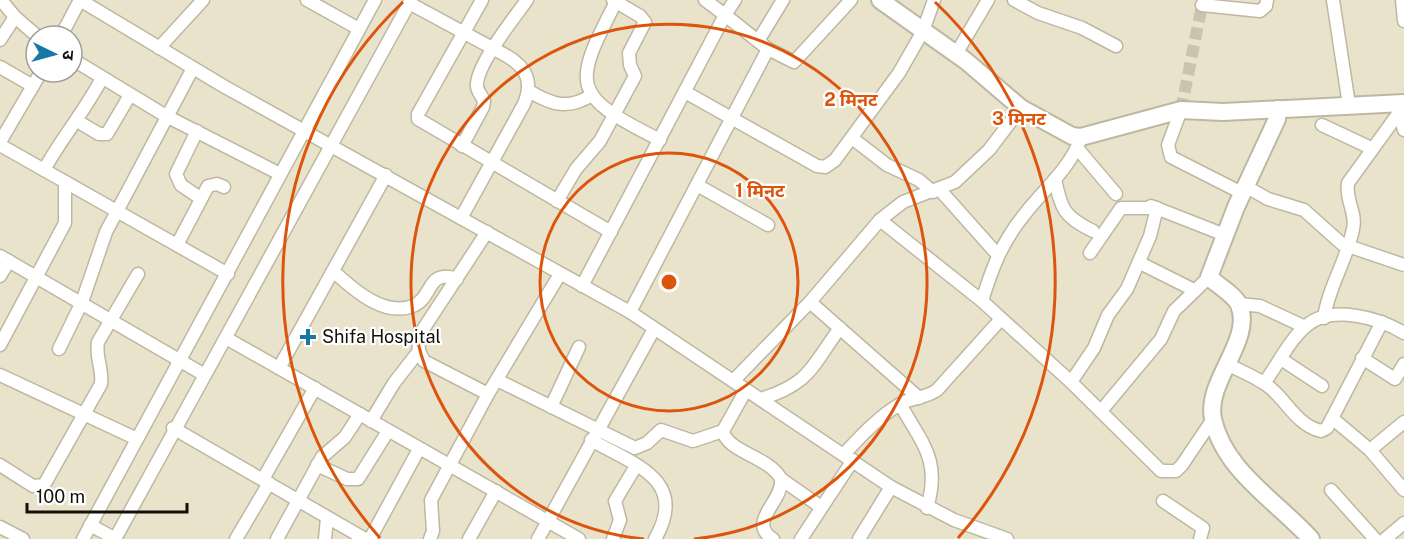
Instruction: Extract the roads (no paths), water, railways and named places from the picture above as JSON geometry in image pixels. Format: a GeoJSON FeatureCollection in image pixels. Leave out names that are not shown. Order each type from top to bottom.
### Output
{"type":"FeatureCollection","features":[{"type":"Feature","properties":{"kind":"street"},"geometry":{"type":"LineString","coordinates":[[1,0],[24,25]]}},
{"type":"Feature","properties":{"kind":"street"},"geometry":{"type":"LineString","coordinates":[[67,24],[80,0],[193,68],[630,312],[891,487],[927,508],[976,534],[1007,539]]}},
{"type":"Feature","properties":{"kind":"street"},"geometry":{"type":"LineString","coordinates":[[159,48],[203,0]]}},
{"type":"Feature","properties":{"kind":"street"},"geometry":{"type":"LineString","coordinates":[[83,539],[228,274],[303,129],[375,0]]}},
{"type":"Feature","properties":{"kind":"street"},"geometry":{"type":"LineString","coordinates":[[482,0],[418,114],[422,123],[611,232]]}},
{"type":"Feature","properties":{"kind":"street"},"geometry":{"type":"LineString","coordinates":[[462,146],[483,107],[484,101],[477,91],[477,82],[493,47],[527,0]]}},
{"type":"Feature","properties":{"kind":"street"},"geometry":{"type":"LineString","coordinates":[[705,0],[763,45],[788,61],[799,59],[851,0]]}},
{"type":"Feature","properties":{"kind":"street"},"geometry":{"type":"LineString","coordinates":[[582,285],[735,0]]}},
{"type":"Feature","properties":{"kind":"street"},"geometry":{"type":"LineString","coordinates":[[630,312],[731,119],[783,0]]}},
{"type":"Feature","properties":{"kind":"street"},"geometry":{"type":"LineString","coordinates":[[880,0],[956,54],[1021,108],[1079,142],[1116,194]]}},
{"type":"Feature","properties":{"kind":"street"},"geometry":{"type":"LineString","coordinates":[[685,92],[818,166],[825,167],[835,160],[899,74],[923,31],[934,0]]}},
{"type":"Feature","properties":{"kind":"street"},"geometry":{"type":"LineString","coordinates":[[956,54],[988,0]]}},
{"type":"Feature","properties":{"kind":"street"},"geometry":{"type":"LineString","coordinates":[[1014,0],[1038,13],[1082,27],[1116,45]]}},
{"type":"Feature","properties":{"kind":"street"},"geometry":{"type":"LineString","coordinates":[[1202,5],[1260,10],[1266,6],[1268,0]]}},
{"type":"Feature","properties":{"kind":"street"},"geometry":{"type":"LineString","coordinates":[[1333,0],[1349,105]]}},
{"type":"Feature","properties":{"kind":"street"},"geometry":{"type":"LineString","coordinates":[[1402,0],[1404,21]]}},
{"type":"Feature","properties":{"kind":"street"},"geometry":{"type":"LineString","coordinates":[[310,1],[359,29]]}},
{"type":"Feature","properties":{"kind":"street"},"geometry":{"type":"LineString","coordinates":[[557,201],[576,169],[593,152],[614,117],[635,76],[630,65],[629,53],[645,22],[640,16],[615,1],[589,56],[586,71],[587,84],[601,107],[614,117],[660,140]]}},
{"type":"Feature","properties":{"kind":"street"},"geometry":{"type":"LineString","coordinates":[[90,525],[115,539],[173,428],[226,338],[410,2],[493,47],[518,63],[528,75],[529,91],[492,164],[461,218]]}},
{"type":"Feature","properties":{"kind":"street"},"geometry":{"type":"LineString","coordinates":[[0,40],[15,17]]}},
{"type":"Feature","properties":{"kind":"street"},"geometry":{"type":"LineString","coordinates":[[0,67],[33,86],[0,144],[228,274]]}},
{"type":"Feature","properties":{"kind":"street"},"geometry":{"type":"LineString","coordinates":[[84,67],[166,116],[280,174]]}},
{"type":"Feature","properties":{"kind":"street"},"geometry":{"type":"LineString","coordinates":[[59,350],[82,302],[102,241],[116,211],[193,68]]}},
{"type":"Feature","properties":{"kind":"street"},"geometry":{"type":"LineString","coordinates":[[44,170],[102,78]]}},
{"type":"Feature","properties":{"kind":"street"},"geometry":{"type":"LineString","coordinates":[[529,91],[547,102],[559,105],[580,103],[592,95]]}},
{"type":"Feature","properties":{"kind":"street"},"geometry":{"type":"LineString","coordinates":[[77,121],[99,134],[107,134],[130,94]]}},
{"type":"Feature","properties":{"kind":"street"},"geometry":{"type":"LineString","coordinates":[[982,301],[997,254],[1023,215],[1055,179],[1079,142],[1181,110],[1223,112],[1349,105],[1400,107]]}},
{"type":"Feature","properties":{"kind":"street"},"geometry":{"type":"LineString","coordinates":[[1400,107],[1404,130]]}},
{"type":"Feature","properties":{"kind":"street"},"geometry":{"type":"LineString","coordinates":[[1324,318],[1327,302],[1344,264],[1354,223],[1347,196],[1348,183],[1400,107]]}},
{"type":"Feature","properties":{"kind":"street"},"geometry":{"type":"LineString","coordinates":[[733,381],[810,302],[880,220],[903,202],[955,182],[974,166],[1021,108]]}},
{"type":"Feature","properties":{"kind":"street"},"geometry":{"type":"LineString","coordinates":[[1101,411],[1161,339],[1174,311],[1209,277],[1243,190],[1277,119],[1278,109]]}},
{"type":"Feature","properties":{"kind":"street"},"geometry":{"type":"LineString","coordinates":[[1181,110],[1168,145],[1170,157],[1243,190],[1304,210],[1331,236],[1348,246],[1404,265]]}},
{"type":"Feature","properties":{"kind":"street"},"geometry":{"type":"LineString","coordinates":[[1322,125],[1371,148]]}},
{"type":"Feature","properties":{"kind":"street"},"geometry":{"type":"LineString","coordinates":[[197,131],[176,174],[181,185],[200,198]]}},
{"type":"Feature","properties":{"kind":"street"},"geometry":{"type":"LineString","coordinates":[[852,138],[880,160],[936,191],[997,254]]}},
{"type":"Feature","properties":{"kind":"street"},"geometry":{"type":"LineString","coordinates":[[279,368],[386,174]]}},
{"type":"Feature","properties":{"kind":"street"},"geometry":{"type":"LineString","coordinates":[[1055,179],[1064,212],[1077,224],[1093,231]]}},
{"type":"Feature","properties":{"kind":"street"},"geometry":{"type":"LineString","coordinates":[[0,345],[38,278],[65,223],[65,182]]}},
{"type":"Feature","properties":{"kind":"street"},"geometry":{"type":"LineString","coordinates":[[177,245],[208,186],[217,184],[224,187]]}},
{"type":"Feature","properties":{"kind":"street"},"geometry":{"type":"LineString","coordinates":[[697,185],[768,225]]}},
{"type":"Feature","properties":{"kind":"street"},"geometry":{"type":"LineString","coordinates":[[1135,202],[1157,208],[1225,236]]}},
{"type":"Feature","properties":{"kind":"street"},"geometry":{"type":"LineString","coordinates":[[1090,253],[1121,208],[1157,208]]}},
{"type":"Feature","properties":{"kind":"street"},"geometry":{"type":"LineString","coordinates":[[1071,382],[1094,348],[1108,315],[1127,289],[1140,263],[1157,208]]}},
{"type":"Feature","properties":{"kind":"street"},"geometry":{"type":"LineString","coordinates":[[880,220],[982,301],[1071,382],[1161,471],[1168,473],[1182,465],[1213,419]]}},
{"type":"Feature","properties":{"kind":"street"},"geometry":{"type":"LineString","coordinates":[[487,232],[420,330],[418,337],[419,351],[424,361],[488,394]]}},
{"type":"Feature","properties":{"kind":"street"},"geometry":{"type":"LineString","coordinates":[[0,276],[5,258],[203,374]]}},
{"type":"Feature","properties":{"kind":"street"},"geometry":{"type":"LineString","coordinates":[[1140,263],[1194,290]]}},
{"type":"Feature","properties":{"kind":"street"},"geometry":{"type":"LineString","coordinates":[[333,272],[358,292],[388,307],[405,308],[416,305],[439,278],[448,276],[457,279]]}},
{"type":"Feature","properties":{"kind":"street"},"geometry":{"type":"LineString","coordinates":[[0,465],[33,486],[44,485],[100,384],[102,369],[96,350],[138,274]]}},
{"type":"Feature","properties":{"kind":"street"},"geometry":{"type":"LineString","coordinates":[[429,539],[432,531],[431,500],[488,394],[560,274]]}},
{"type":"Feature","properties":{"kind":"street"},"geometry":{"type":"LineString","coordinates":[[1209,277],[1239,304],[1260,306],[1305,327]]}},
{"type":"Feature","properties":{"kind":"street"},"geometry":{"type":"LineString","coordinates":[[810,302],[919,398]]}},
{"type":"Feature","properties":{"kind":"street"},"geometry":{"type":"LineString","coordinates":[[1239,304],[1240,325],[1212,400],[1213,419],[1231,461],[1311,539]]}},
{"type":"Feature","properties":{"kind":"street"},"geometry":{"type":"LineString","coordinates":[[1264,383],[1305,327],[1324,318],[1359,315],[1382,322],[1404,333]]}},
{"type":"Feature","properties":{"kind":"street"},"geometry":{"type":"LineString","coordinates":[[801,539],[849,457],[870,428],[900,404],[937,390],[1001,319]]}},
{"type":"Feature","properties":{"kind":"street"},"geometry":{"type":"LineString","coordinates":[[1227,364],[1264,383],[1273,390],[1285,406],[1313,429],[1324,430],[1382,322]]}},
{"type":"Feature","properties":{"kind":"street"},"geometry":{"type":"LineString","coordinates":[[761,399],[783,392],[804,379],[840,328]]}},
{"type":"Feature","properties":{"kind":"street"},"geometry":{"type":"LineString","coordinates":[[538,539],[654,329]]}},
{"type":"Feature","properties":{"kind":"street"},"geometry":{"type":"LineString","coordinates":[[226,338],[579,539]]}},
{"type":"Feature","properties":{"kind":"street"},"geometry":{"type":"LineString","coordinates":[[551,407],[579,347]]}},
{"type":"Feature","properties":{"kind":"street"},"geometry":{"type":"LineString","coordinates":[[277,539],[317,465],[327,452],[365,418],[419,351]]}},
{"type":"Feature","properties":{"kind":"street"},"geometry":{"type":"LineString","coordinates":[[1362,358],[1395,379],[1404,364]]}},
{"type":"Feature","properties":{"kind":"street"},"geometry":{"type":"LineString","coordinates":[[1281,359],[1322,386]]}},
{"type":"Feature","properties":{"kind":"street"},"geometry":{"type":"LineString","coordinates":[[2,380],[83,412],[137,439]]}},
{"type":"Feature","properties":{"kind":"street"},"geometry":{"type":"LineString","coordinates":[[497,380],[551,407],[656,480],[665,492],[668,506],[655,539]]}},
{"type":"Feature","properties":{"kind":"street"},"geometry":{"type":"LineString","coordinates":[[236,539],[315,388]]}},
{"type":"Feature","properties":{"kind":"street"},"geometry":{"type":"LineString","coordinates":[[594,436],[635,448],[646,443],[661,430],[693,441],[723,431],[746,390]]}},
{"type":"Feature","properties":{"kind":"street"},"geometry":{"type":"LineString","coordinates":[[900,404],[928,454],[933,469],[933,485],[927,508]]}},
{"type":"Feature","properties":{"kind":"street"},"geometry":{"type":"LineString","coordinates":[[1332,418],[1370,450],[1404,490]]}},
{"type":"Feature","properties":{"kind":"street"},"geometry":{"type":"LineString","coordinates":[[1370,450],[1404,422]]}},
{"type":"Feature","properties":{"kind":"street"},"geometry":{"type":"LineString","coordinates":[[173,428],[365,539]]}},
{"type":"Feature","properties":{"kind":"street"},"geometry":{"type":"LineString","coordinates":[[317,465],[350,480],[358,479],[388,431]]}},
{"type":"Feature","properties":{"kind":"street"},"geometry":{"type":"LineString","coordinates":[[723,431],[728,441],[769,466],[781,479],[821,507]]}},
{"type":"Feature","properties":{"kind":"street"},"geometry":{"type":"LineString","coordinates":[[370,539],[419,449]]}},
{"type":"Feature","properties":{"kind":"street"},"geometry":{"type":"LineString","coordinates":[[613,539],[620,520],[615,501],[636,466]]}},
{"type":"Feature","properties":{"kind":"street"},"geometry":{"type":"LineString","coordinates":[[768,538],[762,525],[764,517],[779,495],[781,479]]}},
{"type":"Feature","properties":{"kind":"street"},"geometry":{"type":"LineString","coordinates":[[859,539],[891,487]]}},
{"type":"Feature","properties":{"kind":"street"},"geometry":{"type":"LineString","coordinates":[[1331,490],[1375,539]]}},
{"type":"Feature","properties":{"kind":"street"},"geometry":{"type":"LineString","coordinates":[[469,539],[496,491]]}},
{"type":"Feature","properties":{"kind":"street"},"geometry":{"type":"LineString","coordinates":[[1163,501],[1201,526],[1203,531],[1200,539]]}},
{"type":"Feature","properties":{"kind":"street"},"geometry":{"type":"LineString","coordinates":[[325,539],[327,518]]}},
{"type":"Feature","properties":{"kind":"street"},"geometry":{"type":"LineString","coordinates":[[1385,539],[1404,523]]}},
{"type":"Feature","properties":{"kind":"street"},"geometry":{"type":"LineString","coordinates":[[0,527],[23,539]]}},
{"type":"Feature","properties":{"kind":"tunnel"},"geometry":{"type":"LineString","coordinates":[[1181,110],[1203,0]]}},
{"type":"Feature","properties":{"kind":"place","name":"Shifa Hospital"},"geometry":{"type":"Point","coordinates":[308,337]}}]}
